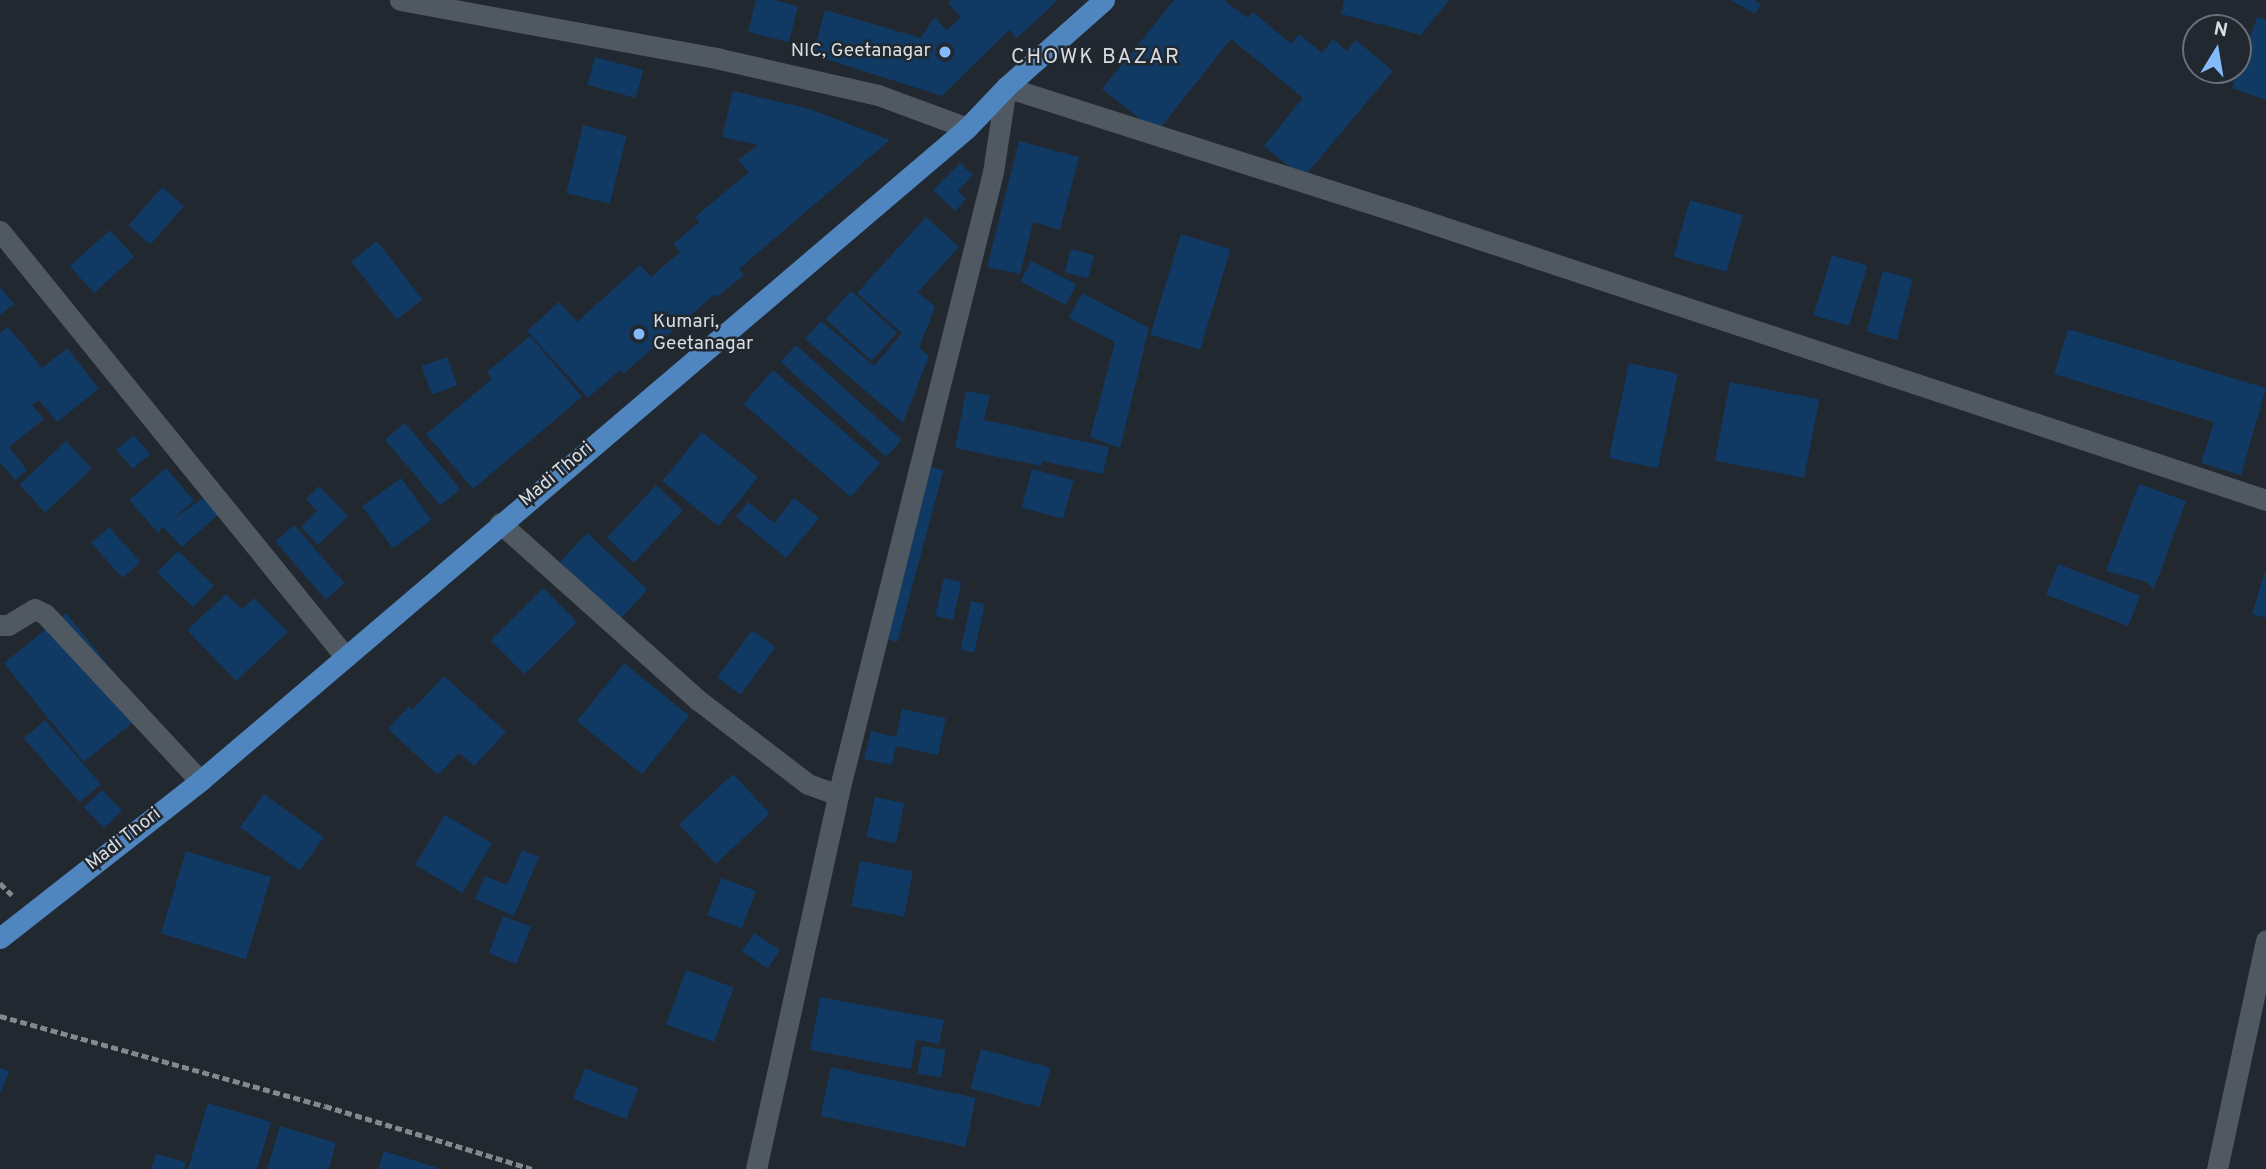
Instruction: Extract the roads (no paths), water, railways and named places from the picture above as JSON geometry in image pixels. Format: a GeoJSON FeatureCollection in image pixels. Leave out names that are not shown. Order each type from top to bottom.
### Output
{"type":"FeatureCollection","features":[{"type":"Feature","properties":{"kind":"main road","name":"Madi Thori"},"geometry":{"type":"LineString","coordinates":[[0,938],[200,780],[967,128],[1006,87],[1104,0]]}},
{"type":"Feature","properties":{"kind":"street"},"geometry":{"type":"LineString","coordinates":[[400,0],[720,59],[878,95],[967,128]]}},
{"type":"Feature","properties":{"kind":"street"},"geometry":{"type":"LineString","coordinates":[[756,1169],[838,795],[993,172],[1006,87],[1407,215],[2266,500]]}},
{"type":"Feature","properties":{"kind":"street"},"geometry":{"type":"LineString","coordinates":[[0,231],[344,655]]}},
{"type":"Feature","properties":{"kind":"street"},"geometry":{"type":"LineString","coordinates":[[500,523],[698,700],[808,784],[838,795]]}},
{"type":"Feature","properties":{"kind":"street"},"geometry":{"type":"LineString","coordinates":[[0,625],[8,625],[35,609],[45,614],[200,780]]}},
{"type":"Feature","properties":{"kind":"street"},"geometry":{"type":"LineString","coordinates":[[2217,1169],[2266,940]]}},
{"type":"Feature","properties":{"kind":"place","name":"NIC, Geetanagar"},"geometry":{"type":"Point","coordinates":[945,52]}},
{"type":"Feature","properties":{"kind":"place","name":"Kumari, Geetanagar"},"geometry":{"type":"Point","coordinates":[639,334]}},
{"type":"Feature","properties":{"kind":"district","name":"CHOWK BAZAR"},"geometry":{"type":"Point","coordinates":[1096,58]}}]}
